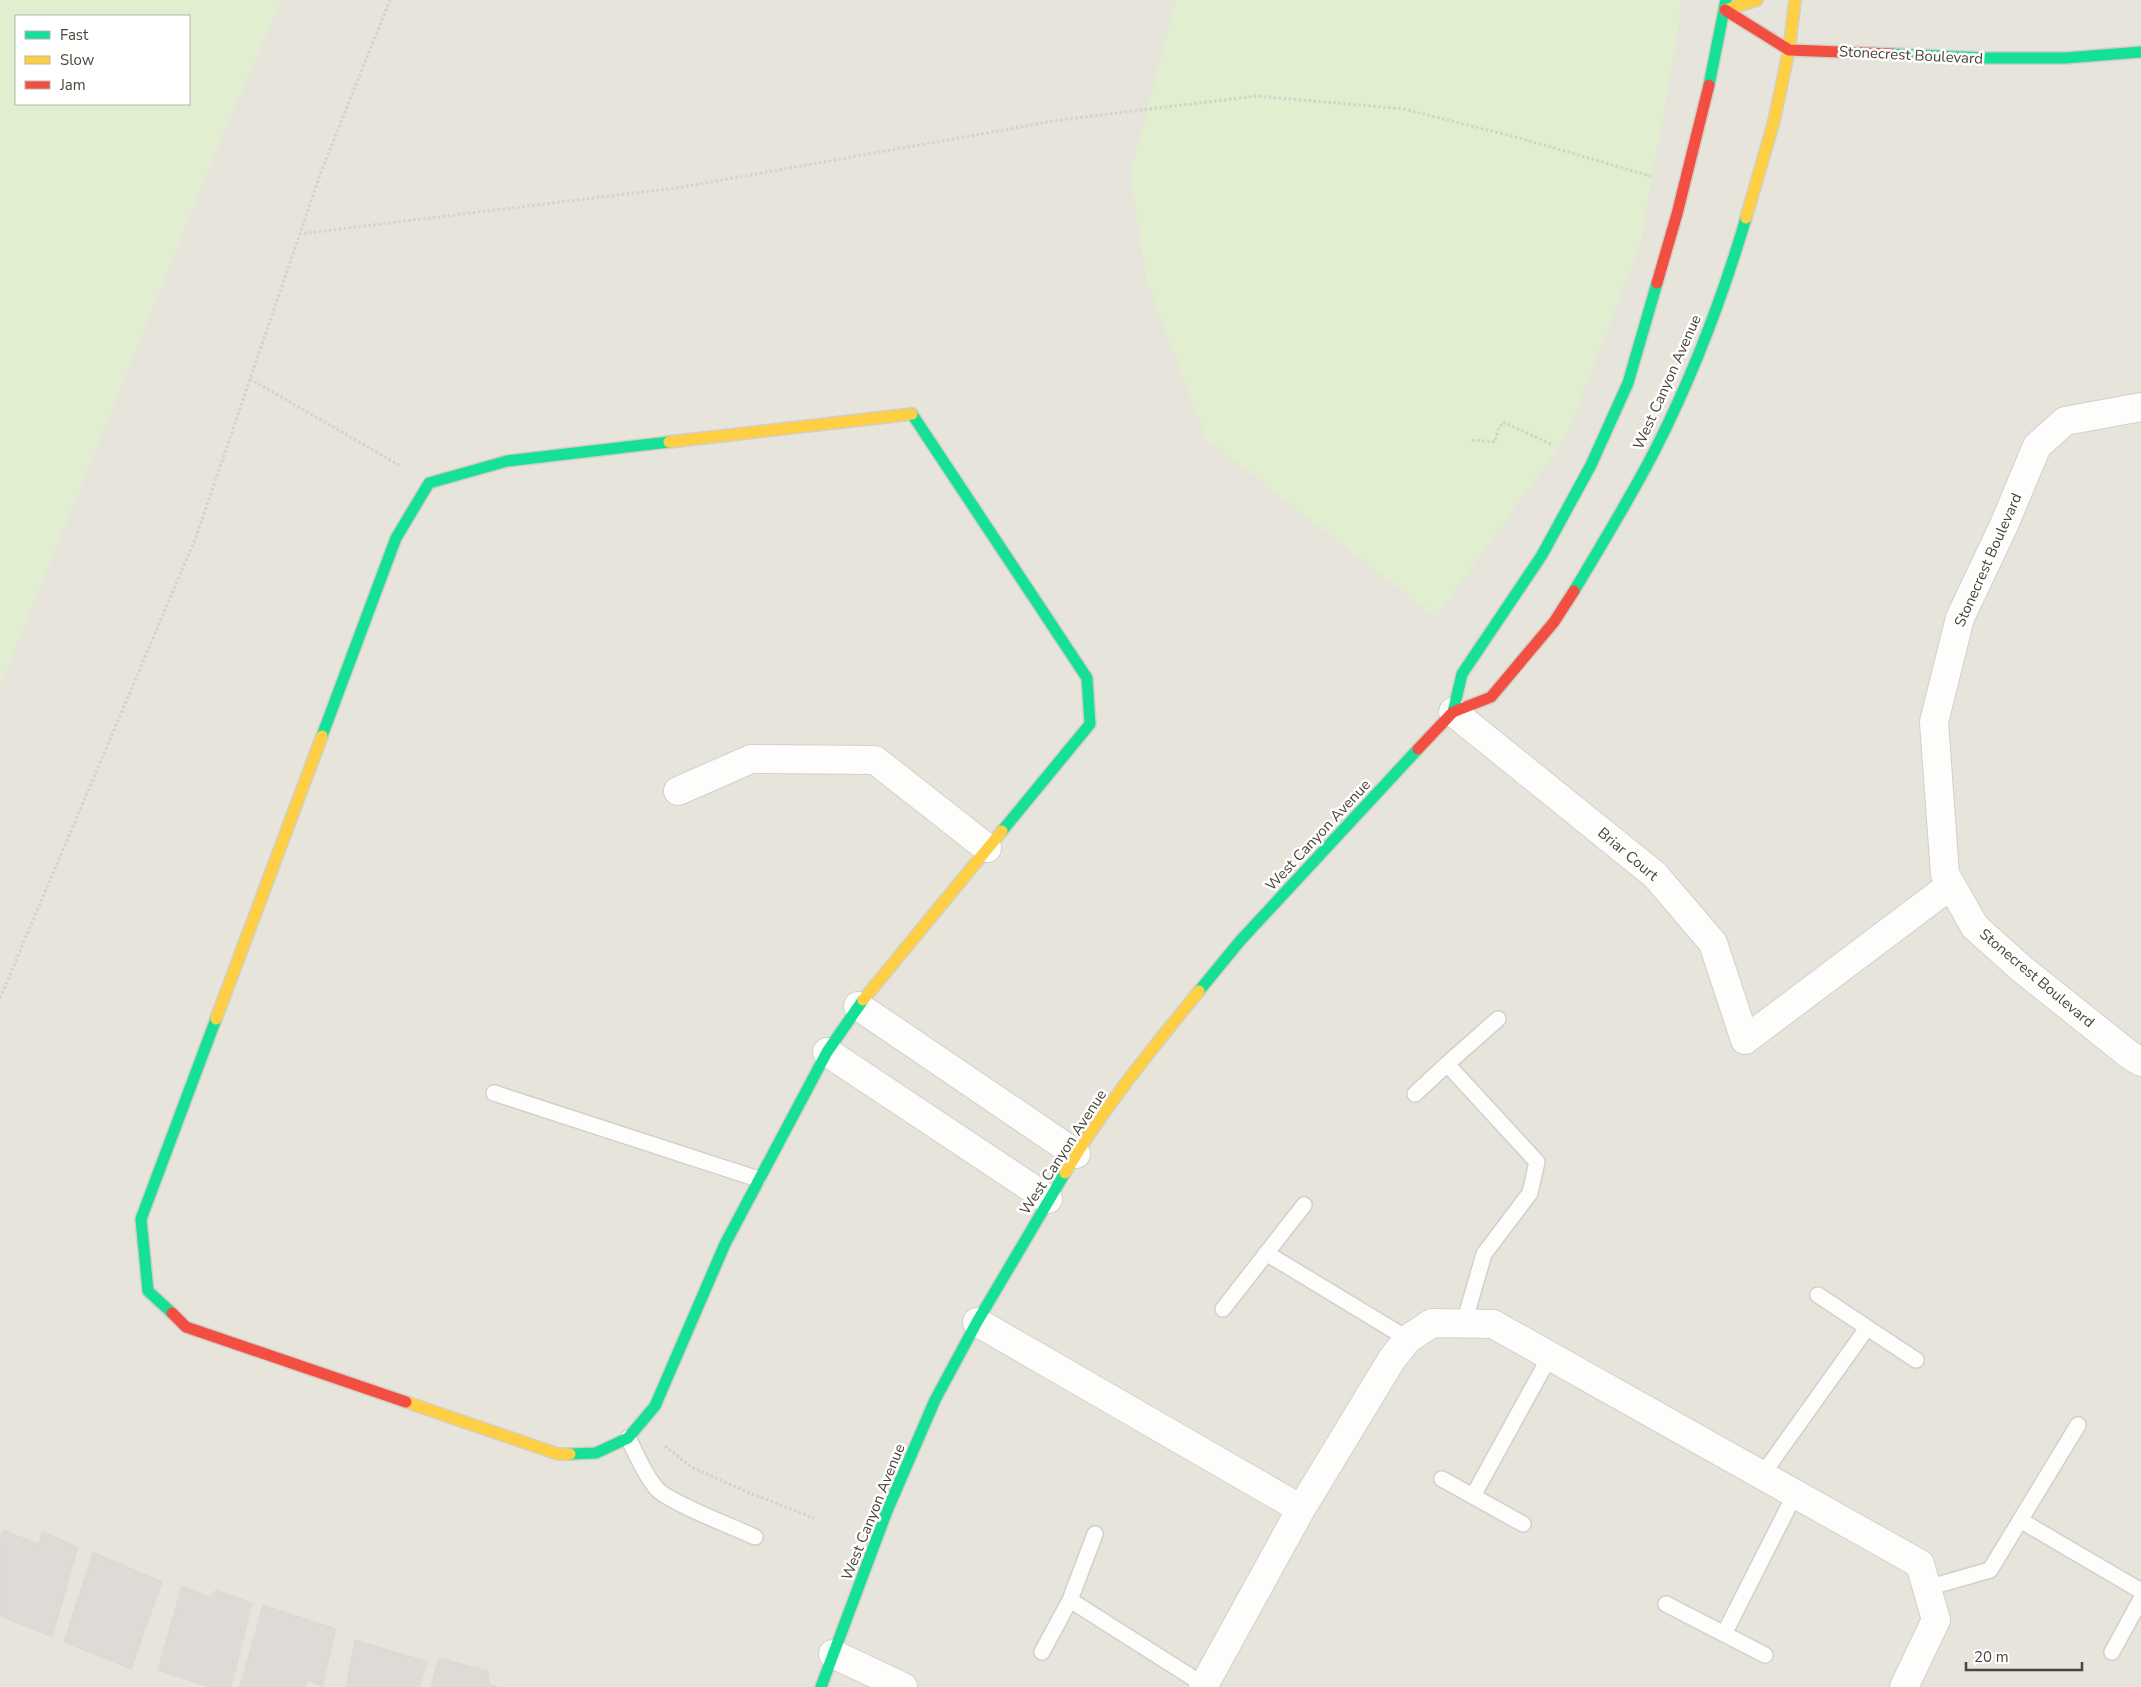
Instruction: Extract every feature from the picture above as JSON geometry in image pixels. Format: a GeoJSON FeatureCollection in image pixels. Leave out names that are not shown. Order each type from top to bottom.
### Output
{"type":"FeatureCollection","features":[{"type":"Feature","properties":{"kind":"street"},"geometry":{"type":"LineString","coordinates":[[1725,5],[1756,0]]}},
{"type":"Feature","properties":{"kind":"street","name":"West Canyon Avenue"},"geometry":{"type":"LineString","coordinates":[[821,1687],[887,1511],[935,1400],[977,1322],[1076,1154],[1148,1054],[1240,942],[1453,712],[1492,697],[1554,622],[1610,532],[1656,448],[1695,361],[1733,262],[1774,121],[1789,50],[1795,0]]}},
{"type":"Feature","properties":{"kind":"street","name":"Stonecrest Boulevard"},"geometry":{"type":"LineString","coordinates":[[1725,5],[1789,50],[1984,58],[2066,58],[2141,52]]}},
{"type":"Feature","properties":{"kind":"street","name":"West Canyon Avenue"},"geometry":{"type":"LineString","coordinates":[[1453,712],[1462,674],[1542,555],[1591,465],[1628,383],[1684,185],[1725,5]]}},
{"type":"Feature","properties":{"kind":"street","name":"Stonecrest Boulevard"},"geometry":{"type":"LineString","coordinates":[[2141,407],[2065,421],[2037,446],[2004,525],[1960,618],[1934,722],[1945,874],[1976,928],[2022,969],[2141,1062]]}},
{"type":"Feature","properties":{"kind":"street"},"geometry":{"type":"LineString","coordinates":[[912,414],[1086,678],[1090,724],[858,1006],[827,1052],[724,1244],[654,1406],[628,1438],[596,1453],[558,1454],[186,1327],[148,1290],[141,1219],[396,538],[429,482],[507,461],[912,414]]}},
{"type":"Feature","properties":{"kind":"street","name":"Briar Court"},"geometry":{"type":"LineString","coordinates":[[1453,712],[1655,875],[1713,943],[1745,1040],[1951,885]]}},
{"type":"Feature","properties":{"kind":"street"},"geometry":{"type":"LineString","coordinates":[[678,791],[751,759],[875,760],[987,848]]}},
{"type":"Feature","properties":{"kind":"street"},"geometry":{"type":"LineString","coordinates":[[858,1006],[1076,1154]]}},
{"type":"Feature","properties":{"kind":"street"},"geometry":{"type":"LineString","coordinates":[[827,1052],[1048,1199]]}},
{"type":"Feature","properties":{"kind":"street"},"geometry":{"type":"LineString","coordinates":[[977,1322],[1301,1509]]}},
{"type":"Feature","properties":{"kind":"street"},"geometry":{"type":"LineString","coordinates":[[1204,1686],[1301,1509],[1392,1359],[1408,1340],[1432,1323],[1493,1324],[1920,1564],[1936,1620],[1904,1687]]}},
{"type":"Feature","properties":{"kind":"street"},"geometry":{"type":"LineString","coordinates":[[833,1654],[903,1687]]}},
{"type":"Feature","properties":{"kind":"lane"},"geometry":{"type":"LineString","coordinates":[[1415,1094],[1498,1019]]}},
{"type":"Feature","properties":{"kind":"lane"},"geometry":{"type":"LineString","coordinates":[[1447,1064],[1537,1162],[1530,1193],[1484,1254],[1464,1324]]}},
{"type":"Feature","properties":{"kind":"lane"},"geometry":{"type":"LineString","coordinates":[[494,1093],[758,1179]]}},
{"type":"Feature","properties":{"kind":"lane"},"geometry":{"type":"LineString","coordinates":[[1223,1309],[1304,1205]]}},
{"type":"Feature","properties":{"kind":"lane"},"geometry":{"type":"LineString","coordinates":[[1266,1253],[1408,1340]]}},
{"type":"Feature","properties":{"kind":"lane"},"geometry":{"type":"LineString","coordinates":[[1818,1295],[1916,1360]]}},
{"type":"Feature","properties":{"kind":"lane"},"geometry":{"type":"LineString","coordinates":[[1762,1475],[1867,1328]]}},
{"type":"Feature","properties":{"kind":"lane"},"geometry":{"type":"LineString","coordinates":[[1473,1496],[1550,1356]]}},
{"type":"Feature","properties":{"kind":"lane"},"geometry":{"type":"LineString","coordinates":[[1927,1588],[1990,1570],[2078,1425]]}},
{"type":"Feature","properties":{"kind":"lane"},"geometry":{"type":"LineString","coordinates":[[628,1438],[644,1470],[658,1490],[674,1500],[756,1537]]}},
{"type":"Feature","properties":{"kind":"lane"},"geometry":{"type":"LineString","coordinates":[[1442,1479],[1523,1524]]}},
{"type":"Feature","properties":{"kind":"lane"},"geometry":{"type":"LineString","coordinates":[[1724,1634],[1795,1494]]}},
{"type":"Feature","properties":{"kind":"lane"},"geometry":{"type":"LineString","coordinates":[[2020,1520],[2141,1592]]}},
{"type":"Feature","properties":{"kind":"lane"},"geometry":{"type":"LineString","coordinates":[[1042,1652],[1070,1600],[1095,1534]]}},
{"type":"Feature","properties":{"kind":"lane"},"geometry":{"type":"LineString","coordinates":[[2112,1652],[2141,1599]]}},
{"type":"Feature","properties":{"kind":"lane"},"geometry":{"type":"LineString","coordinates":[[1070,1600],[1204,1686]]}},
{"type":"Feature","properties":{"kind":"lane"},"geometry":{"type":"LineString","coordinates":[[1666,1604],[1765,1655]]}},
{"type":"Feature","properties":{"kind":"path"},"geometry":{"type":"LineString","coordinates":[[0,998],[196,537],[321,172],[390,0]]}},
{"type":"Feature","properties":{"kind":"path"},"geometry":{"type":"LineString","coordinates":[[299,234],[683,187],[1060,120],[1256,96],[1404,109],[1684,185]]}},
{"type":"Feature","properties":{"kind":"path"},"geometry":{"type":"LineString","coordinates":[[250,378],[429,482]]}},
{"type":"Feature","properties":{"kind":"path"},"geometry":{"type":"LineString","coordinates":[[1472,440],[1495,442],[1498,430],[1503,422],[1550,444]]}},
{"type":"Feature","properties":{"kind":"path"},"geometry":{"type":"LineString","coordinates":[[662,1445],[690,1467],[814,1518]]}},
{"type":"Feature","properties":{"kind":"shaded area"},"geometry":{"type":"Polygon","coordinates":[[[281,0],[2141,0],[2141,1687],[0,1687],[0,685],[223,133],[281,0]]]}},
{"type":"Feature","properties":{"kind":"green space"},"geometry":{"type":"Polygon","coordinates":[[[0,0],[281,0],[223,133],[0,685],[0,0]]]}},
{"type":"Feature","properties":{"kind":"green space"},"geometry":{"type":"Polygon","coordinates":[[[1176,0],[1681,0],[1677,39],[1640,246],[1566,437],[1436,617],[1206,439],[1147,282],[1130,175],[1176,0]]]}},
{"type":"Feature","properties":{"kind":"building"},"geometry":{"type":"Polygon","coordinates":[[[3,1530],[38,1544],[43,1532],[78,1547],[52,1637],[0,1616],[0,1541],[3,1530]]]}},
{"type":"Feature","properties":{"kind":"building"},"geometry":{"type":"Polygon","coordinates":[[[93,1552],[162,1582],[131,1669],[64,1642],[93,1552]]]}},
{"type":"Feature","properties":{"kind":"building"},"geometry":{"type":"Polygon","coordinates":[[[182,1586],[210,1597],[216,1590],[252,1603],[231,1687],[209,1687],[158,1670],[182,1586]]]}},
{"type":"Feature","properties":{"kind":"building"},"geometry":{"type":"Polygon","coordinates":[[[263,1605],[336,1629],[322,1687],[307,1680],[306,1687],[240,1687],[263,1605]]]}},
{"type":"Feature","properties":{"kind":"building"},"geometry":{"type":"Polygon","coordinates":[[[355,1640],[428,1662],[419,1687],[346,1687],[355,1640]]]}},
{"type":"Feature","properties":{"kind":"building"},"geometry":{"type":"Polygon","coordinates":[[[439,1658],[488,1671],[489,1684],[498,1687],[431,1687],[439,1658]]]}},
{"type":"Feature","properties":{"kind":"traffic: fast"},"geometry":{"type":"LineString","coordinates":[[1709,85],[1726,0]]}},
{"type":"Feature","properties":{"kind":"traffic: fast"},"geometry":{"type":"LineString","coordinates":[[1892,54],[1984,58],[2065,58],[2141,52]]}},
{"type":"Feature","properties":{"kind":"traffic: fast"},"geometry":{"type":"LineString","coordinates":[[1574,591],[1637,484],[1670,420],[1706,335],[1746,218]]}},
{"type":"Feature","properties":{"kind":"traffic: fast"},"geometry":{"type":"LineString","coordinates":[[1453,712],[1462,674],[1542,555],[1591,465],[1628,383],[1657,283]]}},
{"type":"Feature","properties":{"kind":"traffic: fast"},"geometry":{"type":"LineString","coordinates":[[912,414],[1087,678],[1090,724],[1002,831]]}},
{"type":"Feature","properties":{"kind":"traffic: fast"},"geometry":{"type":"LineString","coordinates":[[322,736],[396,538],[429,483],[507,461],[669,442]]}},
{"type":"Feature","properties":{"kind":"traffic: fast"},"geometry":{"type":"LineString","coordinates":[[1199,991],[1240,941],[1418,749]]}},
{"type":"Feature","properties":{"kind":"traffic: fast"},"geometry":{"type":"LineString","coordinates":[[570,1454],[596,1453],[628,1438],[655,1406],[725,1244],[827,1052],[863,1000]]}},
{"type":"Feature","properties":{"kind":"traffic: fast"},"geometry":{"type":"LineString","coordinates":[[172,1313],[148,1291],[141,1219],[216,1019]]}},
{"type":"Feature","properties":{"kind":"traffic: fast"},"geometry":{"type":"LineString","coordinates":[[821,1687],[887,1511],[935,1400],[977,1322],[1065,1173]]}},
{"type":"Feature","properties":{"kind":"traffic: slow"},"geometry":{"type":"LineString","coordinates":[[1725,10],[1757,0]]}},
{"type":"Feature","properties":{"kind":"traffic: slow"},"geometry":{"type":"LineString","coordinates":[[1746,218],[1774,121],[1789,50],[1795,0]]}},
{"type":"Feature","properties":{"kind":"traffic: slow"},"geometry":{"type":"LineString","coordinates":[[669,442],[912,414]]}},
{"type":"Feature","properties":{"kind":"traffic: slow"},"geometry":{"type":"LineString","coordinates":[[216,1019],[322,736]]}},
{"type":"Feature","properties":{"kind":"traffic: slow"},"geometry":{"type":"LineString","coordinates":[[863,1000],[1002,831]]}},
{"type":"Feature","properties":{"kind":"traffic: slow"},"geometry":{"type":"LineString","coordinates":[[1065,1173],[1095,1125],[1199,991]]}},
{"type":"Feature","properties":{"kind":"traffic: slow"},"geometry":{"type":"LineString","coordinates":[[406,1402],[558,1454],[570,1454]]}},
{"type":"Feature","properties":{"kind":"traffic: jam"},"geometry":{"type":"LineString","coordinates":[[1725,10],[1789,50],[1892,54]]}},
{"type":"Feature","properties":{"kind":"traffic: jam"},"geometry":{"type":"LineString","coordinates":[[1657,283],[1677,214],[1709,85]]}},
{"type":"Feature","properties":{"kind":"traffic: jam"},"geometry":{"type":"LineString","coordinates":[[1418,749],[1453,712],[1491,697],[1554,622],[1574,591]]}},
{"type":"Feature","properties":{"kind":"traffic: jam"},"geometry":{"type":"LineString","coordinates":[[172,1313],[186,1327],[406,1402]]}}]}
